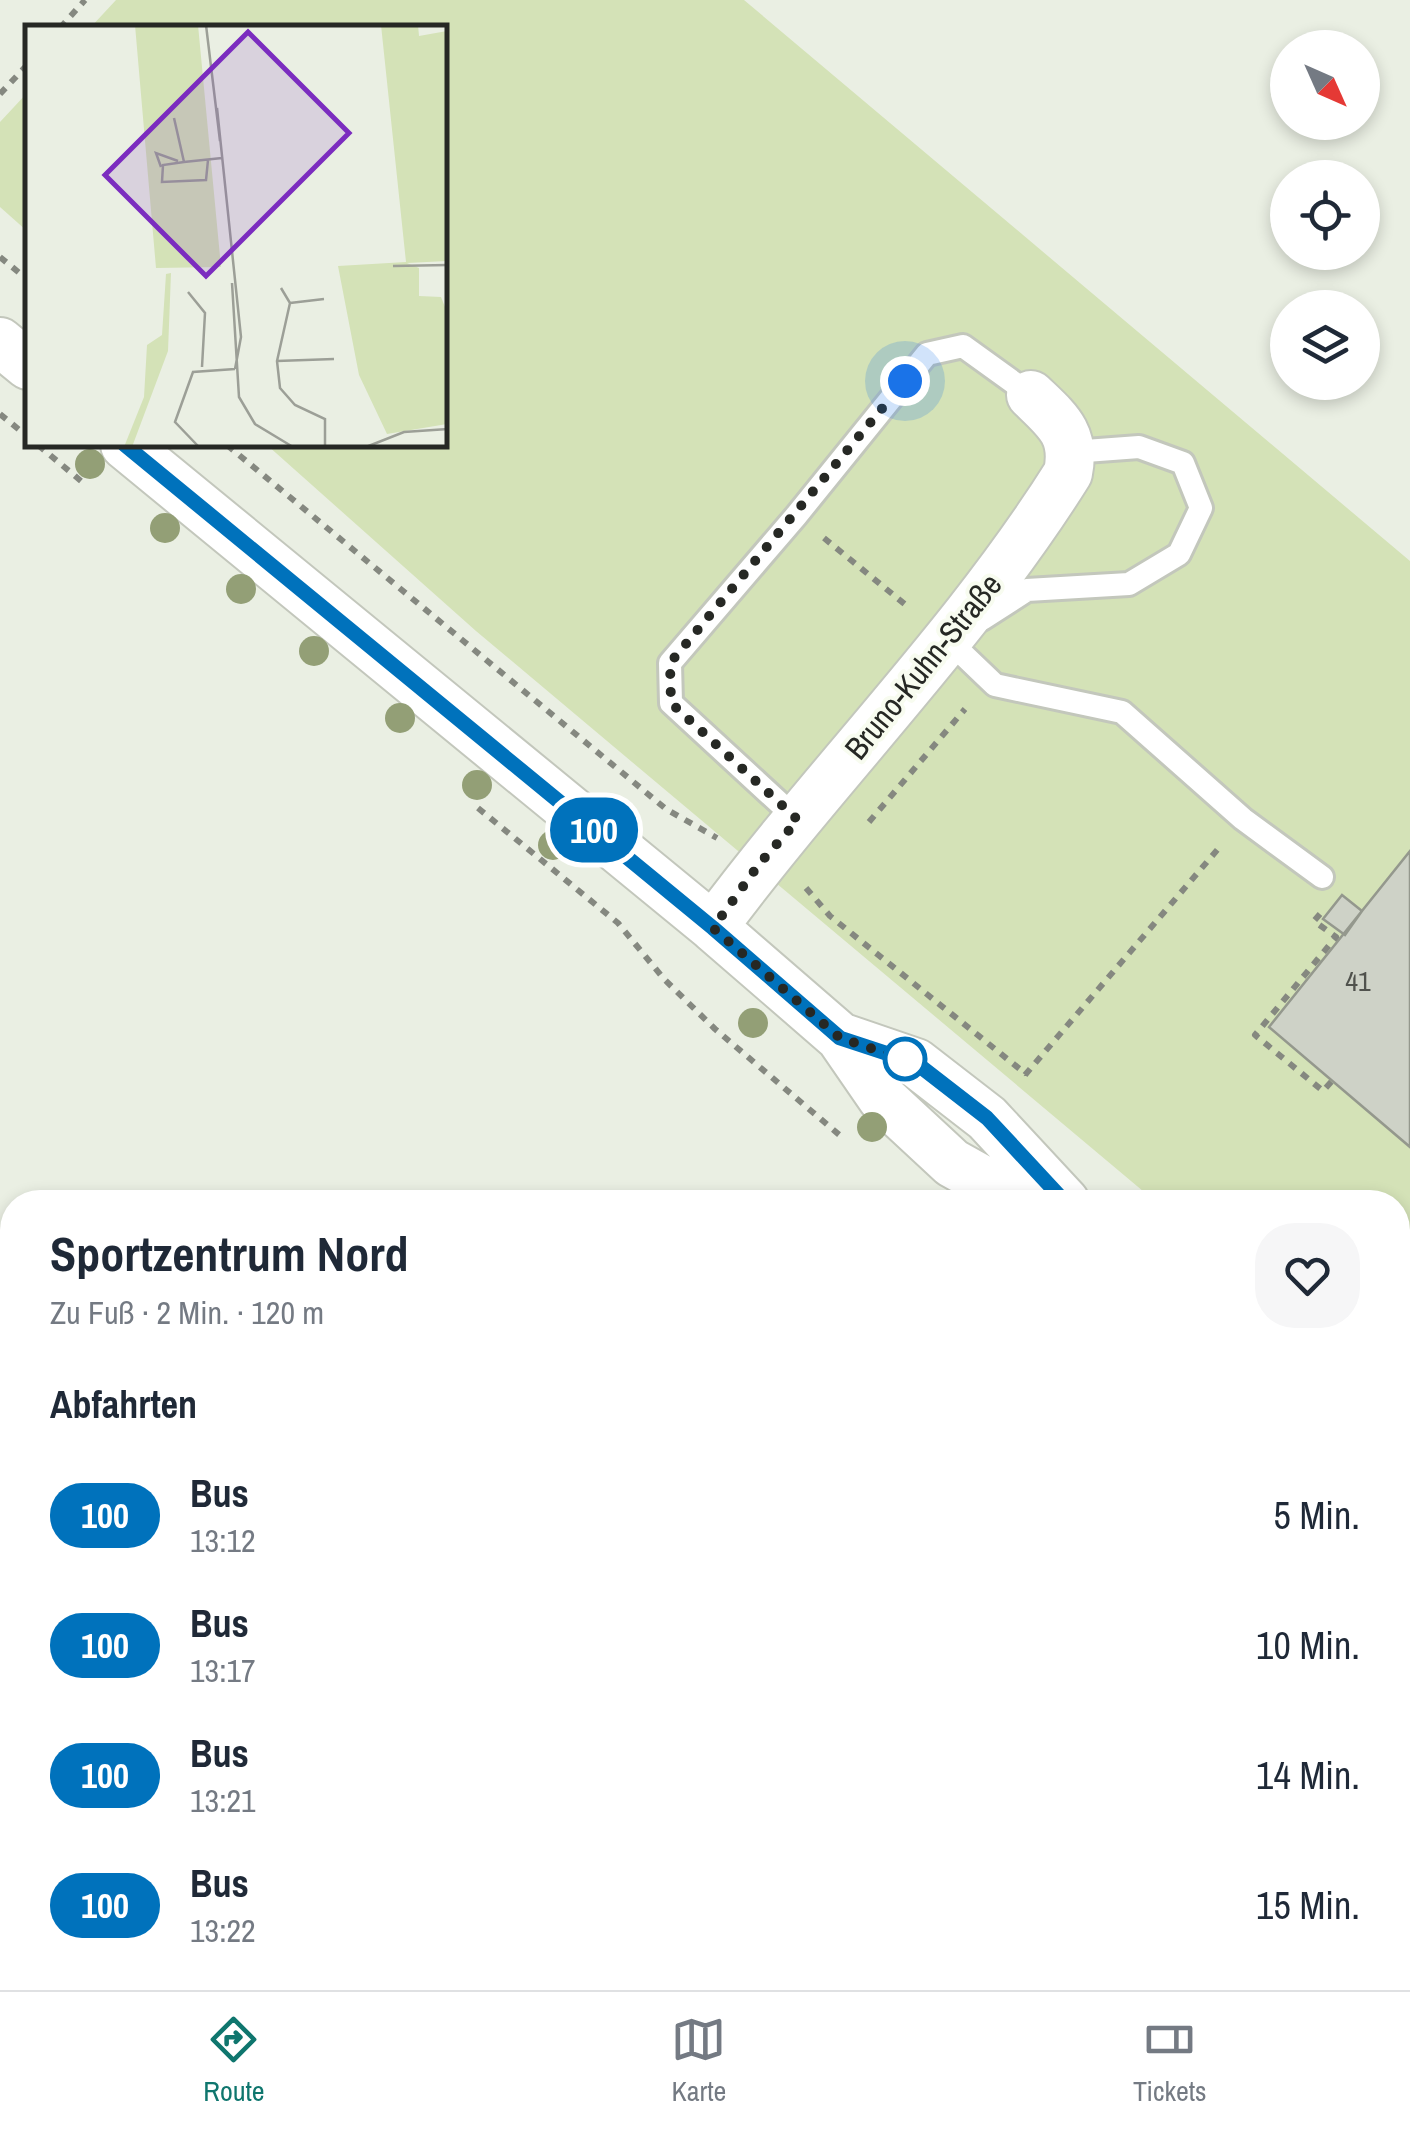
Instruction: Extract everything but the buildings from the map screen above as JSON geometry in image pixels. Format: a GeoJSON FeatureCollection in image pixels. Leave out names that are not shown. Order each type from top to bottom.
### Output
{"type":"FeatureCollection","features":[{"type":"Feature","properties":{"kind":"street"},"geometry":{"type":"LineString","coordinates":[[0,342],[25,363]]}},
{"type":"Feature","properties":{"kind":"street"},"geometry":{"type":"LineString","coordinates":[[1031,395],[1060,423],[1072,452]]}},
{"type":"Feature","properties":{"kind":"street"},"geometry":{"type":"LineString","coordinates":[[129,448],[713,928],[840,1038],[882,1098],[952,1163],[1000,1190]]}},
{"type":"Feature","properties":{"kind":"street","name":"Bruno-Kuhn-Straße"},"geometry":{"type":"LineString","coordinates":[[713,928],[760,863],[948,640],[1051,501],[1068,473],[1072,452]]}},
{"type":"Feature","properties":{"kind":"street"},"geometry":{"type":"LineString","coordinates":[[840,1038],[916,1063],[987,1118],[1054,1190]]}},
{"type":"Feature","properties":{"kind":"lane"},"geometry":{"type":"LineString","coordinates":[[798,820],[671,703],[670,663],[927,354],[963,346],[1031,395]]}},
{"type":"Feature","properties":{"kind":"lane"},"geometry":{"type":"LineString","coordinates":[[1072,452],[1139,447],[1183,463],[1201,508],[1180,554],[1130,584],[1026,590],[948,640],[995,684],[1122,712],[1243,819],[1322,877]]}},
{"type":"Feature","properties":{"kind":"path"},"geometry":{"type":"LineString","coordinates":[[63,25],[86,0]]}},
{"type":"Feature","properties":{"kind":"path"},"geometry":{"type":"LineString","coordinates":[[0,94],[25,67]]}},
{"type":"Feature","properties":{"kind":"path"},"geometry":{"type":"LineString","coordinates":[[0,257],[25,278]]}},
{"type":"Feature","properties":{"kind":"path"},"geometry":{"type":"LineString","coordinates":[[0,414],[25,434]]}},
{"type":"Feature","properties":{"kind":"path"},"geometry":{"type":"LineString","coordinates":[[42,448],[99,495]]}},
{"type":"Feature","properties":{"kind":"path"},"geometry":{"type":"LineString","coordinates":[[231,448],[666,809],[802,884],[830,916],[1026,1074],[1243,819]]}},
{"type":"Feature","properties":{"kind":"path"},"geometry":{"type":"LineString","coordinates":[[796,516],[948,640]]}},
{"type":"Feature","properties":{"kind":"path"},"geometry":{"type":"LineString","coordinates":[[465,798],[618,923],[664,978],[715,1029],[857,1150]]}},
{"type":"Feature","properties":{"kind":"path"},"geometry":{"type":"LineString","coordinates":[[1330,901],[1314,921],[1336,937],[1255,1036],[1323,1092],[1332,1081]]}},
{"type":"Feature","properties":{"kind":"green space"},"geometry":{"type":"Polygon","coordinates":[[[116,0],[744,0],[1410,561],[1410,1190],[1142,1190],[476,631],[270,448],[448,448],[448,25],[93,25],[116,0]]]}},
{"type":"Feature","properties":{"kind":"green space"},"geometry":{"type":"Polygon","coordinates":[[[25,95],[25,229],[0,207],[0,122],[25,95]]]}},
{"type":"Feature","properties":{"kind":"bus line","name":"100"},"geometry":{"type":"LineString","coordinates":[[129,448],[713,928],[840,1038],[916,1063],[987,1118],[1054,1190]]}},
{"type":"Feature","properties":{"kind":"route"},"geometry":{"type":"LineString","coordinates":[[905,381],[670,663],[671,703],[798,820],[760,863],[713,928],[840,1038],[916,1063],[905,1059]]}}]}
